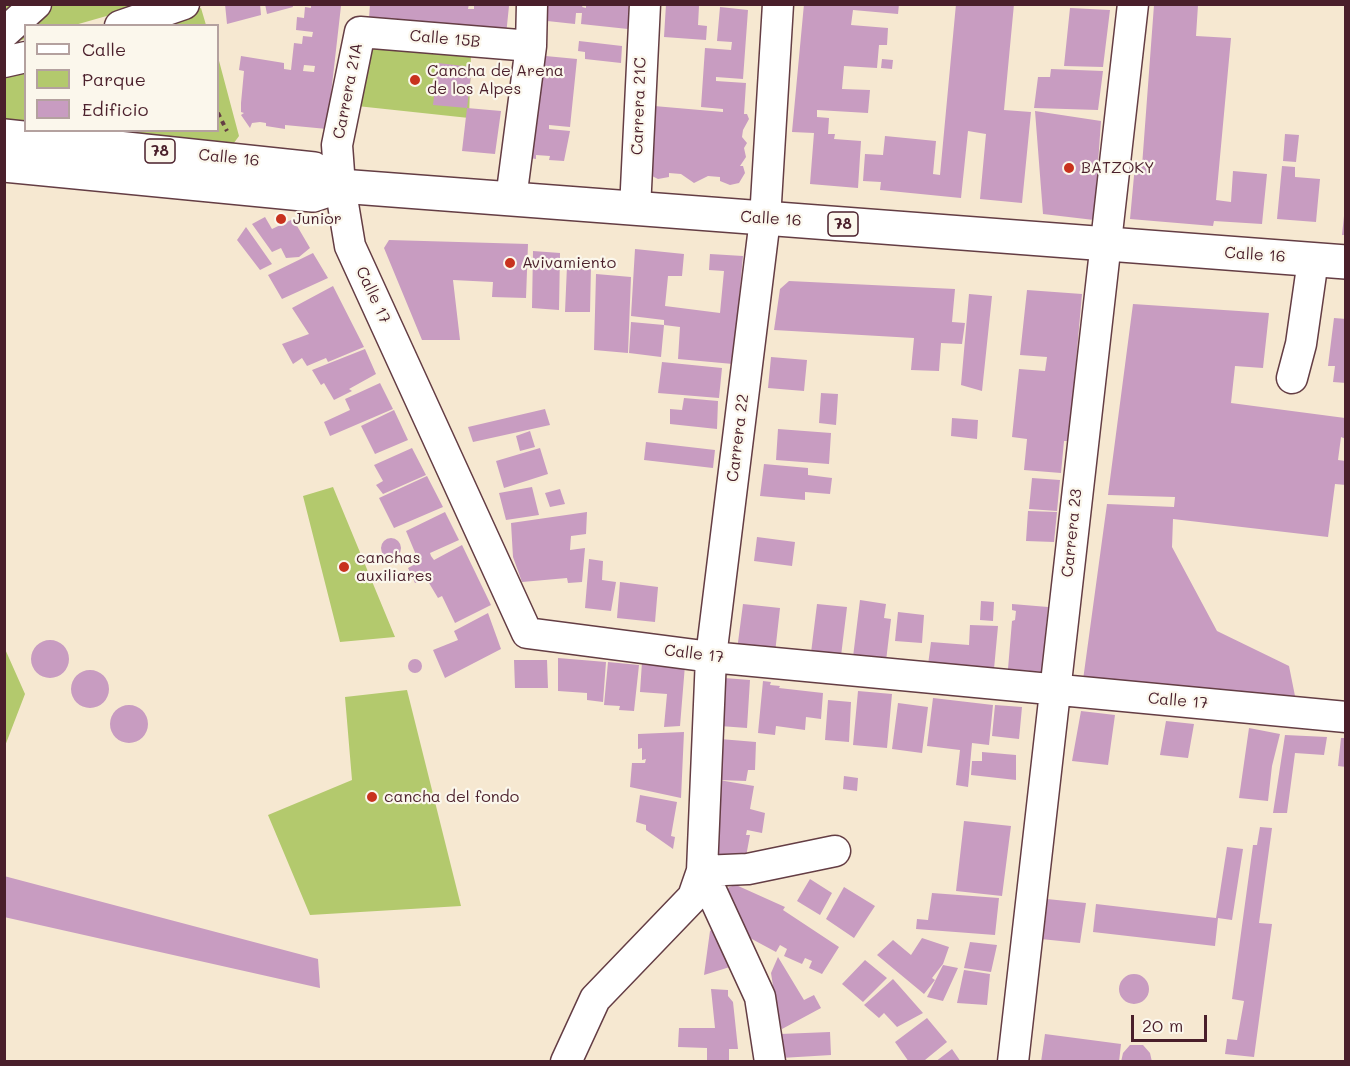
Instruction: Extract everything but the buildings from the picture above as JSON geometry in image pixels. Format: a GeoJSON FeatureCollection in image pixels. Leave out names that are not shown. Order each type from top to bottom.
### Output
{"type":"FeatureCollection","features":[{"type":"Feature","properties":{"kind":"highway","name":"Calle 16"},"geometry":{"type":"LineString","coordinates":[[4,136],[314,169],[340,186]]}},
{"type":"Feature","properties":{"kind":"highway","name":"Calle 16"},"geometry":{"type":"LineString","coordinates":[[4,165],[313,195],[340,186],[1346,262]]}},
{"type":"Feature","properties":{"kind":"street"},"geometry":{"type":"LineString","coordinates":[[4,33],[22,4]]}},
{"type":"Feature","properties":{"kind":"street"},"geometry":{"type":"LineString","coordinates":[[4,33],[36,4]]}},
{"type":"Feature","properties":{"kind":"street"},"geometry":{"type":"LineString","coordinates":[[126,24],[184,4]]}},
{"type":"Feature","properties":{"kind":"street"},"geometry":{"type":"LineString","coordinates":[[511,199],[531,46],[532,4]]}},
{"type":"Feature","properties":{"kind":"street","name":"Carrera 21C"},"geometry":{"type":"LineString","coordinates":[[635,208],[645,4]]}},
{"type":"Feature","properties":{"kind":"street","name":"Carrera 22"},"geometry":{"type":"LineString","coordinates":[[702,871],[711,657],[765,219],[778,4]]}},
{"type":"Feature","properties":{"kind":"street","name":"Carrera 23"},"geometry":{"type":"LineString","coordinates":[[1013,1062],[1133,4]]}},
{"type":"Feature","properties":{"kind":"street","name":"Calle 15B"},"geometry":{"type":"LineString","coordinates":[[360,32],[531,46]]}},
{"type":"Feature","properties":{"kind":"street","name":"Carrera 21A"},"geometry":{"type":"LineString","coordinates":[[340,186],[337,145],[360,32]]}},
{"type":"Feature","properties":{"kind":"street"},"geometry":{"type":"LineString","coordinates":[[4,62],[24,57]]}},
{"type":"Feature","properties":{"kind":"street","name":"Calle 17"},"geometry":{"type":"LineString","coordinates":[[340,186],[350,246],[527,633],[711,657],[1346,717]]}},
{"type":"Feature","properties":{"kind":"street"},"geometry":{"type":"LineString","coordinates":[[1292,378],[1300,344],[1313,260]]}},
{"type":"Feature","properties":{"kind":"street"},"geometry":{"type":"LineString","coordinates":[[702,871],[748,869],[834,851]]}},
{"type":"Feature","properties":{"kind":"street"},"geometry":{"type":"LineString","coordinates":[[566,1062],[595,999],[693,897],[702,871]]}},
{"type":"Feature","properties":{"kind":"street"},"geometry":{"type":"LineString","coordinates":[[702,871],[760,997],[770,1062]]}},
{"type":"Feature","properties":{"kind":"green space"},"geometry":{"type":"Polygon","coordinates":[[[5,5],[145,5],[78,24],[24,24],[24,39],[5,45],[5,5]]]}},
{"type":"Feature","properties":{"kind":"green space"},"geometry":{"type":"Polygon","coordinates":[[[201,8],[206,24],[157,24],[201,8]]]}},
{"type":"Feature","properties":{"kind":"green space","name":"Cancha de Arena de los Alpes"},"geometry":{"type":"Polygon","coordinates":[[[363,47],[471,55],[469,118],[357,106],[363,47]]]}},
{"type":"Feature","properties":{"kind":"green space"},"geometry":{"type":"Polygon","coordinates":[[[219,61],[239,136],[228,151],[6,132],[4,70],[24,66],[24,132],[219,132],[219,61]]]}},
{"type":"Feature","properties":{"kind":"green space","name":"canchas auxiliares"},"geometry":{"type":"Polygon","coordinates":[[[333,487],[395,637],[340,642],[303,496],[333,487]]]}},
{"type":"Feature","properties":{"kind":"green space"},"geometry":{"type":"Polygon","coordinates":[[[4,649],[25,694],[5,746],[4,649]]]}},
{"type":"Feature","properties":{"kind":"green space","name":"cancha del fondo"},"geometry":{"type":"Polygon","coordinates":[[[407,690],[461,906],[310,915],[268,815],[352,780],[345,697],[407,690]]]}},
{"type":"Feature","properties":{"kind":"place","name":"Cancha de Arena de los Alpes"},"geometry":{"type":"Point","coordinates":[415,80]}},
{"type":"Feature","properties":{"kind":"place","name":"BATZOKY"},"geometry":{"type":"Point","coordinates":[1069,168]}},
{"type":"Feature","properties":{"kind":"place","name":"Junior"},"geometry":{"type":"Point","coordinates":[281,219]}},
{"type":"Feature","properties":{"kind":"place","name":"Avivamiento"},"geometry":{"type":"Point","coordinates":[510,263]}},
{"type":"Feature","properties":{"kind":"place","name":"canchas auxiliares"},"geometry":{"type":"Point","coordinates":[344,567]}},
{"type":"Feature","properties":{"kind":"place","name":"cancha del fondo"},"geometry":{"type":"Point","coordinates":[372,797]}}]}
